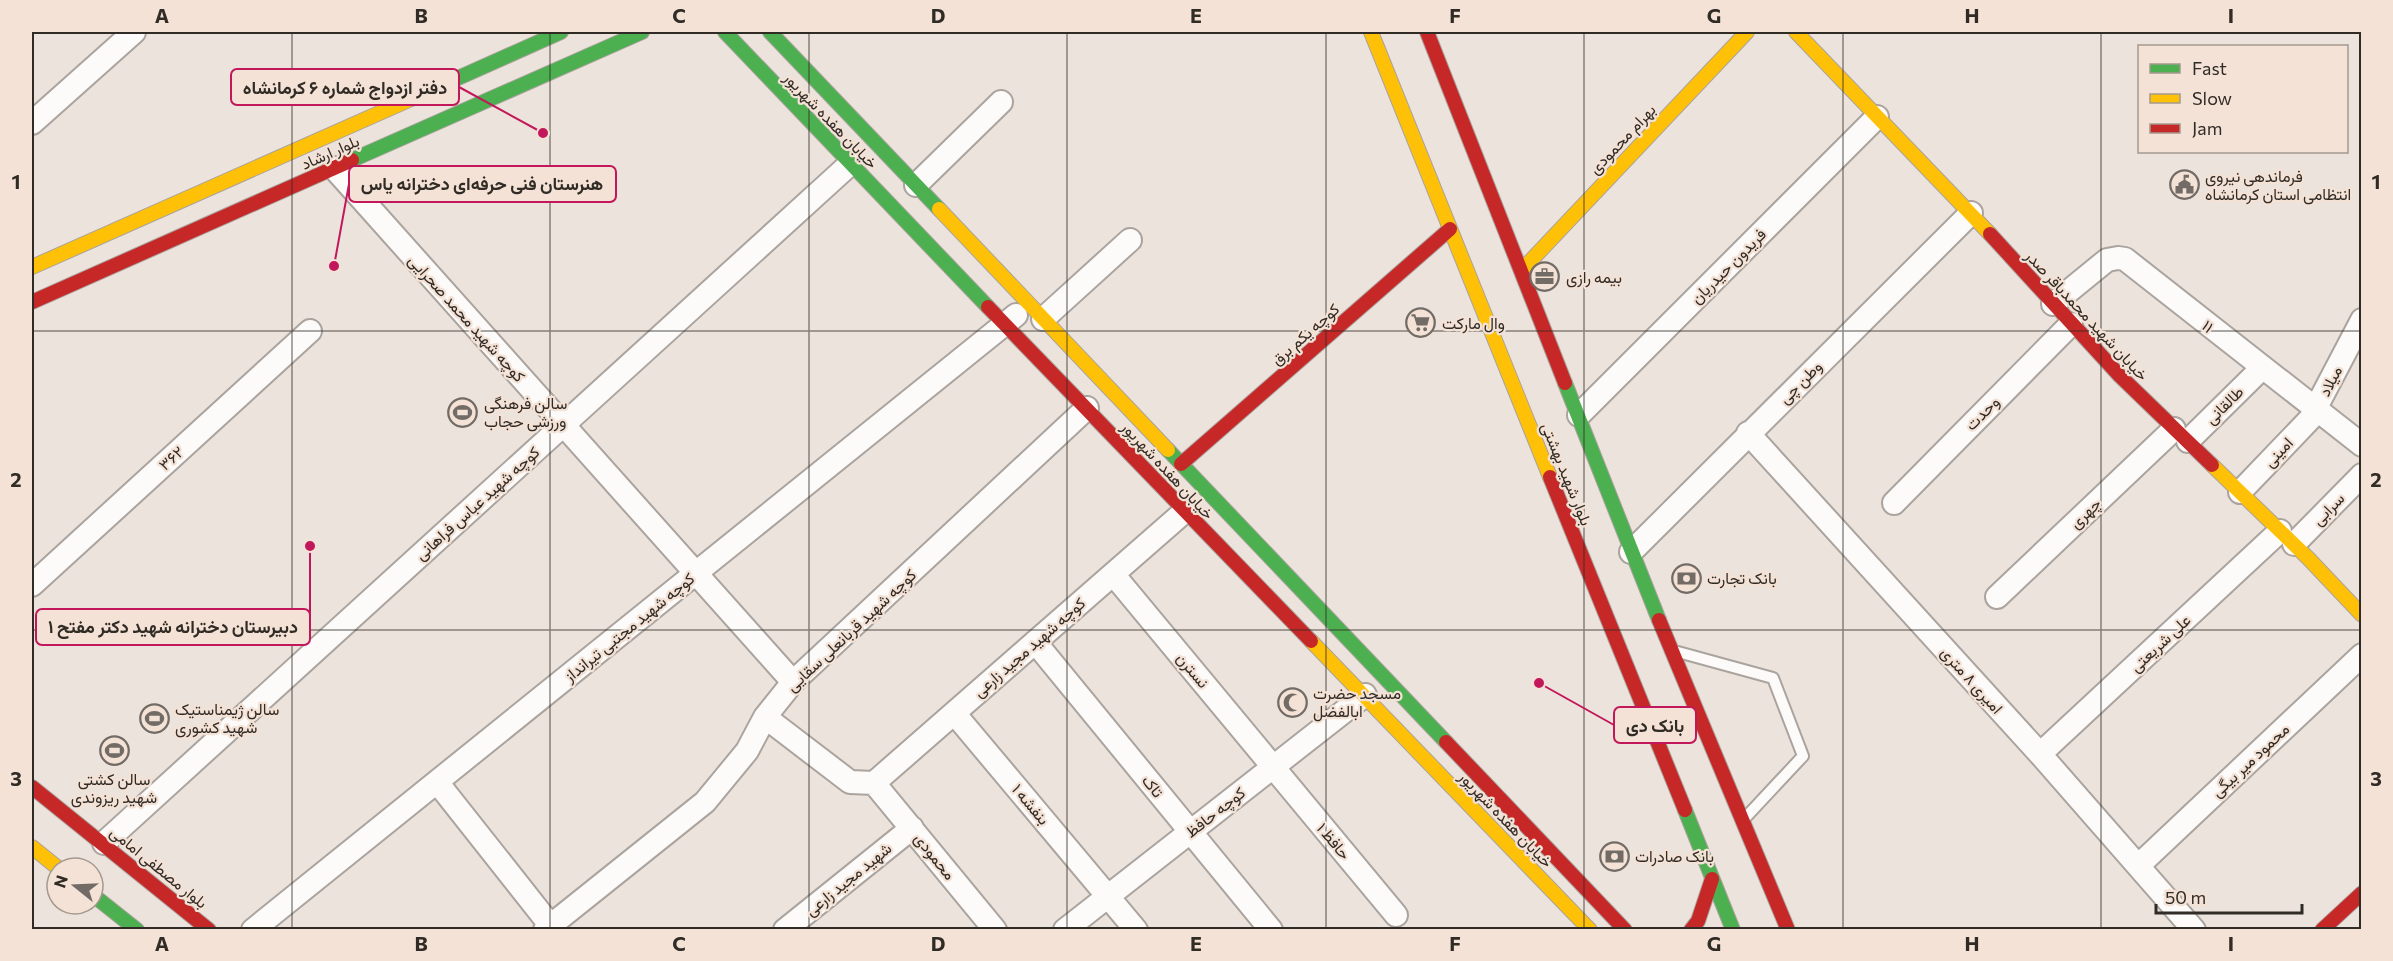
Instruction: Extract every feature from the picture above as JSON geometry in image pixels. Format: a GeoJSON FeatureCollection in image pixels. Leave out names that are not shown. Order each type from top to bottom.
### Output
{"type":"FeatureCollection","features":[{"type":"Feature","properties":{"kind":"main road","name":"بلوار ارشاد"},"geometry":{"type":"LineString","coordinates":[[32,267],[561,32]]}},
{"type":"Feature","properties":{"kind":"main road","name":"بلوار ارشاد"},"geometry":{"type":"LineString","coordinates":[[32,302],[642,32]]}},
{"type":"Feature","properties":{"kind":"main road","name":"خیابان هفده شهریور"},"geometry":{"type":"LineString","coordinates":[[725,32],[1184,512],[1365,695],[1590,930]]}},
{"type":"Feature","properties":{"kind":"main road","name":"خیابان هفده شهریور"},"geometry":{"type":"LineString","coordinates":[[770,32],[1625,930]]}},
{"type":"Feature","properties":{"kind":"main road"},"geometry":{"type":"LineString","coordinates":[[782,32],[785,47]]}},
{"type":"Feature","properties":{"kind":"main road","name":"بلوار شهید بهشتی"},"geometry":{"type":"LineString","coordinates":[[1371,32],[1732,930]]}},
{"type":"Feature","properties":{"kind":"main road","name":"بلوار شهید بهشتی"},"geometry":{"type":"LineString","coordinates":[[1427,32],[1631,552],[1675,651],[1788,930]]}},
{"type":"Feature","properties":{"kind":"main road","name":"بهرام محمودی"},"geometry":{"type":"LineString","coordinates":[[1522,270],[1747,32]]}},
{"type":"Feature","properties":{"kind":"main road","name":"خیابان شهید محمدباقر صدر"},"geometry":{"type":"LineString","coordinates":[[1796,32],[1971,213],[2071,324],[2181,435],[2358,604]]}},
{"type":"Feature","properties":{"kind":"main road","name":"کوچه یکم برق"},"geometry":{"type":"LineString","coordinates":[[1181,464],[1450,229]]}},
{"type":"Feature","properties":{"kind":"main road","name":"بلوار مصطفی امامی"},"geometry":{"type":"LineString","coordinates":[[32,787],[104,843],[208,930]]}},
{"type":"Feature","properties":{"kind":"main road"},"geometry":{"type":"LineString","coordinates":[[32,847],[45,858]]}},
{"type":"Feature","properties":{"kind":"main road"},"geometry":{"type":"LineString","coordinates":[[1691,930],[1698,921],[1712,879]]}},
{"type":"Feature","properties":{"kind":"main road"},"geometry":{"type":"LineString","coordinates":[[2322,930],[2361,893]]}},
{"type":"Feature","properties":{"kind":"main road"},"geometry":{"type":"LineString","coordinates":[[105,905],[137,930]]}},
{"type":"Feature","properties":{"kind":"street"},"geometry":{"type":"LineString","coordinates":[[32,123],[134,32]]}},
{"type":"Feature","properties":{"kind":"street"},"geometry":{"type":"LineString","coordinates":[[916,185],[1001,102]]}},
{"type":"Feature","properties":{"kind":"street","name":"فریدون حیدریان"},"geometry":{"type":"LineString","coordinates":[[1579,415],[1877,117]]}},
{"type":"Feature","properties":{"kind":"street","name":"کوچه شهید عباس فراهانی"},"geometry":{"type":"LineString","coordinates":[[104,843],[850,164]]}},
{"type":"Feature","properties":{"kind":"street","name":"کوچه شهید محمد صحرایی"},"geometry":{"type":"LineString","coordinates":[[334,168],[793,682]]}},
{"type":"Feature","properties":{"kind":"street","name":"وطن چی"},"geometry":{"type":"LineString","coordinates":[[1631,552],[1971,213]]}},
{"type":"Feature","properties":{"kind":"street","name":"کوچه شهید مجتبی تیرانداز"},"geometry":{"type":"LineString","coordinates":[[253,930],[1006,324],[1036,311],[1130,240]]}},
{"type":"Feature","properties":{"kind":"street","name":"۱۱"},"geometry":{"type":"LineString","coordinates":[[2053,304],[2107,260],[2125,259],[2314,411],[2361,445]]}},
{"type":"Feature","properties":{"kind":"street","name":"میلاد"},"geometry":{"type":"LineString","coordinates":[[2314,411],[2361,320]]}},
{"type":"Feature","properties":{"kind":"street","name":"وحدت"},"geometry":{"type":"LineString","coordinates":[[1894,503],[2071,324]]}},
{"type":"Feature","properties":{"kind":"street","name":"۳۶۲"},"geometry":{"type":"LineString","coordinates":[[32,585],[310,331]]}},
{"type":"Feature","properties":{"kind":"street","name":"طالقانی"},"geometry":{"type":"LineString","coordinates":[[2181,435],[2261,369]]}},
{"type":"Feature","properties":{"kind":"street","name":"کوچه شهید قربانعلی سقایی"},"geometry":{"type":"LineString","coordinates":[[550,928],[705,802],[747,751],[765,717],[793,682],[1087,408]]}},
{"type":"Feature","properties":{"kind":"street","name":"امینی"},"geometry":{"type":"LineString","coordinates":[[2240,492],[2314,411]]}},
{"type":"Feature","properties":{"kind":"street","name":"امیری ۸ متری"},"geometry":{"type":"LineString","coordinates":[[1748,434],[2040,754],[2194,930]]}},
{"type":"Feature","properties":{"kind":"street","name":"چهری"},"geometry":{"type":"LineString","coordinates":[[1997,597],[2181,435]]}},
{"type":"Feature","properties":{"kind":"street","name":"سرابی"},"geometry":{"type":"LineString","coordinates":[[2287,537],[2361,475]]}},
{"type":"Feature","properties":{"kind":"street","name":"کوچه شهید مجید زارعی"},"geometry":{"type":"LineString","coordinates":[[874,783],[1184,512]]}},
{"type":"Feature","properties":{"kind":"street","name":"علی شریعتی"},"geometry":{"type":"LineString","coordinates":[[2040,754],[2287,537]]}},
{"type":"Feature","properties":{"kind":"street","name":"نسترن"},"geometry":{"type":"LineString","coordinates":[[1113,574],[1273,767]]}},
{"type":"Feature","properties":{"kind":"street","name":"تاک"},"geometry":{"type":"LineString","coordinates":[[1035,642],[1271,930]]}},
{"type":"Feature","properties":{"kind":"street","name":"محمود میر بیگی"},"geometry":{"type":"LineString","coordinates":[[2138,866],[2361,655]]}},
{"type":"Feature","properties":{"kind":"street","name":"کوچه حافظ"},"geometry":{"type":"LineString","coordinates":[[1065,930],[1365,695]]}},
{"type":"Feature","properties":{"kind":"street","name":"بنفشه ۱"},"geometry":{"type":"LineString","coordinates":[[954,713],[1136,930]]}},
{"type":"Feature","properties":{"kind":"street"},"geometry":{"type":"LineString","coordinates":[[765,717],[850,782],[874,783]]}},
{"type":"Feature","properties":{"kind":"street","name":"حافظ ۱"},"geometry":{"type":"LineString","coordinates":[[1273,767],[1396,915]]}},
{"type":"Feature","properties":{"kind":"street"},"geometry":{"type":"LineString","coordinates":[[437,782],[550,928]]}},
{"type":"Feature","properties":{"kind":"street","name":"محمودی"},"geometry":{"type":"LineString","coordinates":[[874,783],[995,930]]}},
{"type":"Feature","properties":{"kind":"street","name":"شهید مجید زارعی"},"geometry":{"type":"LineString","coordinates":[[785,930],[912,828]]}},
{"type":"Feature","properties":{"kind":"lane"},"geometry":{"type":"LineString","coordinates":[[1675,651],[1773,678],[1803,756],[1744,819]]}},
{"type":"Feature","properties":{"kind":"traffic: fast"},"geometry":{"type":"LineString","coordinates":[[411,99],[561,32]]}},
{"type":"Feature","properties":{"kind":"traffic: fast"},"geometry":{"type":"LineString","coordinates":[[352,160],[642,32]]}},
{"type":"Feature","properties":{"kind":"traffic: fast"},"geometry":{"type":"LineString","coordinates":[[725,32],[988,307]]}},
{"type":"Feature","properties":{"kind":"traffic: fast"},"geometry":{"type":"LineString","coordinates":[[770,32],[939,209]]}},
{"type":"Feature","properties":{"kind":"traffic: fast"},"geometry":{"type":"LineString","coordinates":[[1565,383],[1659,620]]}},
{"type":"Feature","properties":{"kind":"traffic: fast"},"geometry":{"type":"LineString","coordinates":[[1168,450],[1446,742]]}},
{"type":"Feature","properties":{"kind":"traffic: fast"},"geometry":{"type":"LineString","coordinates":[[1685,810],[1733,930]]}},
{"type":"Feature","properties":{"kind":"traffic: fast"},"geometry":{"type":"LineString","coordinates":[[105,905],[137,930]]}},
{"type":"Feature","properties":{"kind":"traffic: slow"},"geometry":{"type":"LineString","coordinates":[[1371,32],[1550,477]]}},
{"type":"Feature","properties":{"kind":"traffic: slow"},"geometry":{"type":"LineString","coordinates":[[1522,270],[1747,32]]}},
{"type":"Feature","properties":{"kind":"traffic: slow"},"geometry":{"type":"LineString","coordinates":[[1796,32],[1990,234]]}},
{"type":"Feature","properties":{"kind":"traffic: slow"},"geometry":{"type":"LineString","coordinates":[[32,267],[411,99]]}},
{"type":"Feature","properties":{"kind":"traffic: slow"},"geometry":{"type":"LineString","coordinates":[[939,209],[1168,450]]}},
{"type":"Feature","properties":{"kind":"traffic: slow"},"geometry":{"type":"LineString","coordinates":[[2212,465],[2308,558],[2362,615]]}},
{"type":"Feature","properties":{"kind":"traffic: slow"},"geometry":{"type":"LineString","coordinates":[[1311,641],[1590,930]]}},
{"type":"Feature","properties":{"kind":"traffic: slow"},"geometry":{"type":"LineString","coordinates":[[32,847],[45,858]]}},
{"type":"Feature","properties":{"kind":"traffic: jam"},"geometry":{"type":"LineString","coordinates":[[1427,32],[1565,383]]}},
{"type":"Feature","properties":{"kind":"traffic: jam"},"geometry":{"type":"LineString","coordinates":[[32,302],[352,160]]}},
{"type":"Feature","properties":{"kind":"traffic: jam"},"geometry":{"type":"LineString","coordinates":[[1181,464],[1450,229]]}},
{"type":"Feature","properties":{"kind":"traffic: jam"},"geometry":{"type":"LineString","coordinates":[[1990,234],[2120,376],[2212,465]]}},
{"type":"Feature","properties":{"kind":"traffic: jam"},"geometry":{"type":"LineString","coordinates":[[988,307],[1311,641]]}},
{"type":"Feature","properties":{"kind":"traffic: jam"},"geometry":{"type":"LineString","coordinates":[[1550,477],[1685,810]]}},
{"type":"Feature","properties":{"kind":"traffic: jam"},"geometry":{"type":"LineString","coordinates":[[1659,620],[1788,930]]}},
{"type":"Feature","properties":{"kind":"traffic: jam"},"geometry":{"type":"LineString","coordinates":[[1446,742],[1625,930]]}},
{"type":"Feature","properties":{"kind":"traffic: jam"},"geometry":{"type":"LineString","coordinates":[[32,787],[209,930]]}},
{"type":"Feature","properties":{"kind":"traffic: jam"},"geometry":{"type":"LineString","coordinates":[[1691,930],[1698,921],[1712,879]]}},
{"type":"Feature","properties":{"kind":"traffic: jam"},"geometry":{"type":"LineString","coordinates":[[2322,930],[2362,893]]}},
{"type":"Feature","properties":{"kind":"place","name":"دفتر ازدواج شماره ۶ کرمانشاه"},"geometry":{"type":"Point","coordinates":[543,133]}},
{"type":"Feature","properties":{"kind":"place","name":"فرماندهی نیروی انتظامی استان کرمانشاه"},"geometry":{"type":"Point","coordinates":[2184,185]}},
{"type":"Feature","properties":{"kind":"place","name":"هنرستان فنی حرفه‌ای دخترانه یاس"},"geometry":{"type":"Point","coordinates":[334,266]}},
{"type":"Feature","properties":{"kind":"place","name":"بیمه رازی"},"geometry":{"type":"Point","coordinates":[1545,277]}},
{"type":"Feature","properties":{"kind":"place","name":"وال مارکت"},"geometry":{"type":"Point","coordinates":[1421,323]}},
{"type":"Feature","properties":{"kind":"place","name":"سالن فرهنگی ورزشی حجاب"},"geometry":{"type":"Point","coordinates":[463,412]}},
{"type":"Feature","properties":{"kind":"place","name":"دبیرستان دخترانه شهید دکتر مفتح ۱"},"geometry":{"type":"Point","coordinates":[310,546]}},
{"type":"Feature","properties":{"kind":"place","name":"بانک تجارت"},"geometry":{"type":"Point","coordinates":[1686,578]}},
{"type":"Feature","properties":{"kind":"place","name":"بانک دی"},"geometry":{"type":"Point","coordinates":[1539,683]}},
{"type":"Feature","properties":{"kind":"place","name":"مسجد حضرت ابالفضل"},"geometry":{"type":"Point","coordinates":[1292,702]}},
{"type":"Feature","properties":{"kind":"place","name":"سالن ژیمناستیک شهید کشوری"},"geometry":{"type":"Point","coordinates":[154,718]}},
{"type":"Feature","properties":{"kind":"place","name":"سالن کشتی شهید ریزوندی"},"geometry":{"type":"Point","coordinates":[114,751]}},
{"type":"Feature","properties":{"kind":"place","name":"بانک صادرات"},"geometry":{"type":"Point","coordinates":[1614,856]}}]}
